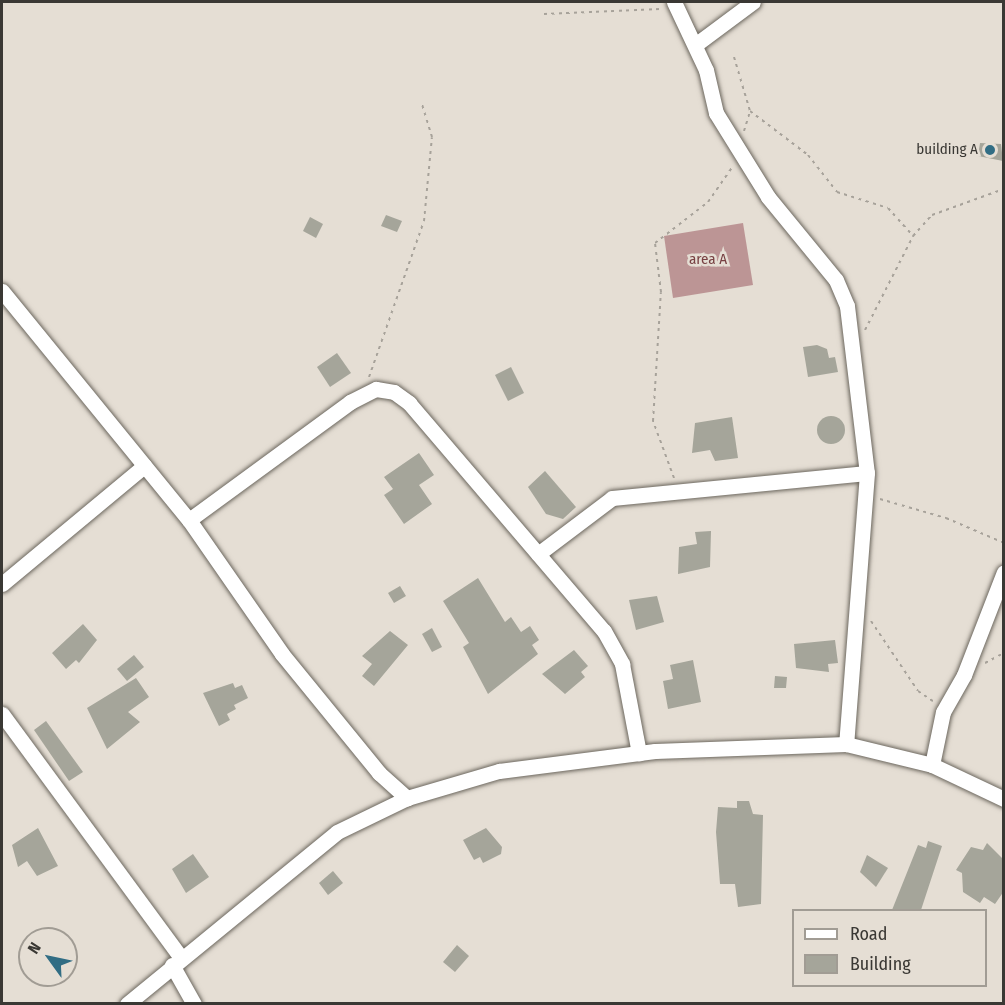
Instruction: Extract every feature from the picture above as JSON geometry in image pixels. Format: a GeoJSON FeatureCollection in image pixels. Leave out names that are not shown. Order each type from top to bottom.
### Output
{"type":"FeatureCollection","features":[{"type":"Feature","properties":{"kind":"street"},"geometry":{"type":"LineString","coordinates":[[694,45],[753,2]]}},
{"type":"Feature","properties":{"kind":"street"},"geometry":{"type":"LineString","coordinates":[[676,5],[694,45],[716,113],[768,197],[836,279],[847,306],[867,473],[846,744]]}},
{"type":"Feature","properties":{"kind":"street"},"geometry":{"type":"LineString","coordinates":[[2,291],[189,520],[282,654],[378,773],[407,798]]}},
{"type":"Feature","properties":{"kind":"street"},"geometry":{"type":"LineString","coordinates":[[189,520],[207,502],[362,394],[376,389],[409,403],[612,644],[622,664],[639,753]]}},
{"type":"Feature","properties":{"kind":"street"},"geometry":{"type":"LineString","coordinates":[[2,584],[144,466]]}},
{"type":"Feature","properties":{"kind":"street"},"geometry":{"type":"LineString","coordinates":[[538,554],[612,498],[867,473]]}},
{"type":"Feature","properties":{"kind":"street"},"geometry":{"type":"LineString","coordinates":[[932,765],[943,712],[964,675],[1003,570]]}},
{"type":"Feature","properties":{"kind":"street"},"geometry":{"type":"LineString","coordinates":[[2,714],[176,962],[194,1004]]}},
{"type":"Feature","properties":{"kind":"street"},"geometry":{"type":"LineString","coordinates":[[127,1004],[337,832],[407,798],[500,771],[639,753],[846,744],[932,765],[1004,799]]}},
{"type":"Feature","properties":{"kind":"path"},"geometry":{"type":"LineString","coordinates":[[544,14],[676,5]]}},
{"type":"Feature","properties":{"kind":"path"},"geometry":{"type":"LineString","coordinates":[[734,57],[750,111],[807,155],[837,192],[888,208],[912,236]]}},
{"type":"Feature","properties":{"kind":"path"},"geometry":{"type":"LineString","coordinates":[[362,394],[424,221],[432,137],[422,104]]}},
{"type":"Feature","properties":{"kind":"path"},"geometry":{"type":"LineString","coordinates":[[677,490],[653,421],[661,292],[655,243],[708,202],[741,154]]}},
{"type":"Feature","properties":{"kind":"path"},"geometry":{"type":"LineString","coordinates":[[852,354],[912,236],[950,205],[1004,189]]}},
{"type":"Feature","properties":{"kind":"path"},"geometry":{"type":"LineString","coordinates":[[866,496],[946,518],[1004,543]]}},
{"type":"Feature","properties":{"kind":"path"},"geometry":{"type":"LineString","coordinates":[[858,601],[918,691],[943,712]]}},
{"type":"Feature","properties":{"kind":"green space","name":"area A"},"geometry":{"type":"Polygon","coordinates":[[[743,223],[753,285],[673,298],[664,236],[743,223]]]}},
{"type":"Feature","properties":{"kind":"building","name":"building A"},"geometry":{"type":"Polygon","coordinates":[[[980,143],[1001,144],[1003,161],[978,156],[980,143]]]}},
{"type":"Feature","properties":{"kind":"building"},"geometry":{"type":"Polygon","coordinates":[[[386,215],[402,221],[397,232],[381,226],[386,215]]]}},
{"type":"Feature","properties":{"kind":"building"},"geometry":{"type":"Polygon","coordinates":[[[310,217],[323,224],[316,238],[303,231],[310,217]]]}},
{"type":"Feature","properties":{"kind":"building"},"geometry":{"type":"Polygon","coordinates":[[[817,345],[827,349],[829,358],[835,357],[838,372],[808,377],[803,347],[817,345]]]}},
{"type":"Feature","properties":{"kind":"building"},"geometry":{"type":"Polygon","coordinates":[[[337,353],[351,373],[330,387],[317,367],[337,353]]]}},
{"type":"Feature","properties":{"kind":"building"},"geometry":{"type":"Polygon","coordinates":[[[511,367],[524,393],[508,401],[495,375],[511,367]]]}},
{"type":"Feature","properties":{"kind":"building"},"geometry":{"type":"Polygon","coordinates":[[[831,416],[841,420],[845,430],[841,440],[831,444],[821,440],[817,430],[821,420],[831,416]]]}},
{"type":"Feature","properties":{"kind":"building"},"geometry":{"type":"Polygon","coordinates":[[[732,417],[738,458],[715,461],[710,450],[692,453],[695,423],[732,417]]]}},
{"type":"Feature","properties":{"kind":"building"},"geometry":{"type":"Polygon","coordinates":[[[419,453],[434,475],[419,485],[432,504],[404,524],[384,495],[393,489],[384,477],[419,453]]]}},
{"type":"Feature","properties":{"kind":"building"},"geometry":{"type":"Polygon","coordinates":[[[545,471],[576,507],[563,519],[546,514],[528,487],[545,471]]]}},
{"type":"Feature","properties":{"kind":"building"},"geometry":{"type":"Polygon","coordinates":[[[711,531],[710,567],[678,574],[679,547],[697,544],[695,532],[711,531]]]}},
{"type":"Feature","properties":{"kind":"building"},"geometry":{"type":"Polygon","coordinates":[[[478,578],[505,622],[511,617],[521,632],[530,626],[539,640],[532,645],[538,654],[488,694],[463,647],[469,643],[443,601],[478,578]]]}},
{"type":"Feature","properties":{"kind":"building"},"geometry":{"type":"Polygon","coordinates":[[[400,586],[406,596],[394,603],[388,593],[400,586]]]}},
{"type":"Feature","properties":{"kind":"building"},"geometry":{"type":"Polygon","coordinates":[[[657,596],[664,622],[636,630],[629,600],[657,596]]]}},
{"type":"Feature","properties":{"kind":"building"},"geometry":{"type":"Polygon","coordinates":[[[83,624],[97,640],[79,663],[76,660],[66,669],[52,653],[83,624]]]}},
{"type":"Feature","properties":{"kind":"building"},"geometry":{"type":"Polygon","coordinates":[[[432,628],[442,647],[432,652],[422,634],[432,628]]]}},
{"type":"Feature","properties":{"kind":"building"},"geometry":{"type":"Polygon","coordinates":[[[390,631],[408,645],[374,686],[362,676],[372,664],[362,656],[390,631]]]}},
{"type":"Feature","properties":{"kind":"building"},"geometry":{"type":"Polygon","coordinates":[[[835,640],[838,663],[828,664],[829,672],[796,668],[794,644],[835,640]]]}},
{"type":"Feature","properties":{"kind":"building"},"geometry":{"type":"Polygon","coordinates":[[[574,650],[588,666],[581,672],[585,677],[565,694],[542,674],[574,650]]]}},
{"type":"Feature","properties":{"kind":"building"},"geometry":{"type":"Polygon","coordinates":[[[134,655],[144,667],[127,681],[117,669],[134,655]]]}},
{"type":"Feature","properties":{"kind":"building"},"geometry":{"type":"Polygon","coordinates":[[[693,660],[701,702],[668,709],[663,681],[673,679],[670,665],[693,660]]]}},
{"type":"Feature","properties":{"kind":"building"},"geometry":{"type":"Polygon","coordinates":[[[775,676],[787,677],[786,688],[774,688],[775,676]]]}},
{"type":"Feature","properties":{"kind":"building"},"geometry":{"type":"Polygon","coordinates":[[[136,678],[149,697],[128,712],[140,722],[107,749],[87,708],[136,678]]]}},
{"type":"Feature","properties":{"kind":"building"},"geometry":{"type":"Polygon","coordinates":[[[233,683],[235,688],[242,685],[248,698],[234,705],[236,709],[227,714],[230,720],[219,726],[203,693],[233,683]]]}},
{"type":"Feature","properties":{"kind":"building"},"geometry":{"type":"Polygon","coordinates":[[[46,721],[83,772],[69,781],[34,730],[46,721]]]}},
{"type":"Feature","properties":{"kind":"building"},"geometry":{"type":"Polygon","coordinates":[[[737,801],[749,801],[753,814],[763,815],[761,904],[738,907],[735,884],[720,884],[716,832],[718,807],[737,808],[737,801]]]}},
{"type":"Feature","properties":{"kind":"building"},"geometry":{"type":"Polygon","coordinates":[[[38,828],[58,866],[37,876],[27,861],[18,867],[12,845],[38,828]]]}},
{"type":"Feature","properties":{"kind":"building"},"geometry":{"type":"Polygon","coordinates":[[[486,828],[502,847],[501,854],[483,863],[480,857],[474,860],[463,840],[486,828]]]}},
{"type":"Feature","properties":{"kind":"building"},"geometry":{"type":"Polygon","coordinates":[[[928,841],[942,846],[921,909],[892,909],[918,845],[926,848],[928,841]]]}},
{"type":"Feature","properties":{"kind":"building"},"geometry":{"type":"Polygon","coordinates":[[[987,843],[1004,860],[1004,891],[995,904],[984,897],[980,903],[963,892],[962,873],[956,870],[971,847],[983,850],[987,843]]]}},
{"type":"Feature","properties":{"kind":"building"},"geometry":{"type":"Polygon","coordinates":[[[193,854],[209,877],[186,893],[172,869],[193,854]]]}},
{"type":"Feature","properties":{"kind":"building"},"geometry":{"type":"Polygon","coordinates":[[[867,855],[888,868],[876,887],[860,872],[867,855]]]}},
{"type":"Feature","properties":{"kind":"building"},"geometry":{"type":"Polygon","coordinates":[[[333,871],[343,883],[328,895],[319,883],[333,871]]]}},
{"type":"Feature","properties":{"kind":"building"},"geometry":{"type":"Polygon","coordinates":[[[457,945],[469,956],[455,972],[443,962],[457,945]]]}},
{"type":"Feature","properties":{"kind":"place","name":"building A"},"geometry":{"type":"Point","coordinates":[990,150]}}]}
